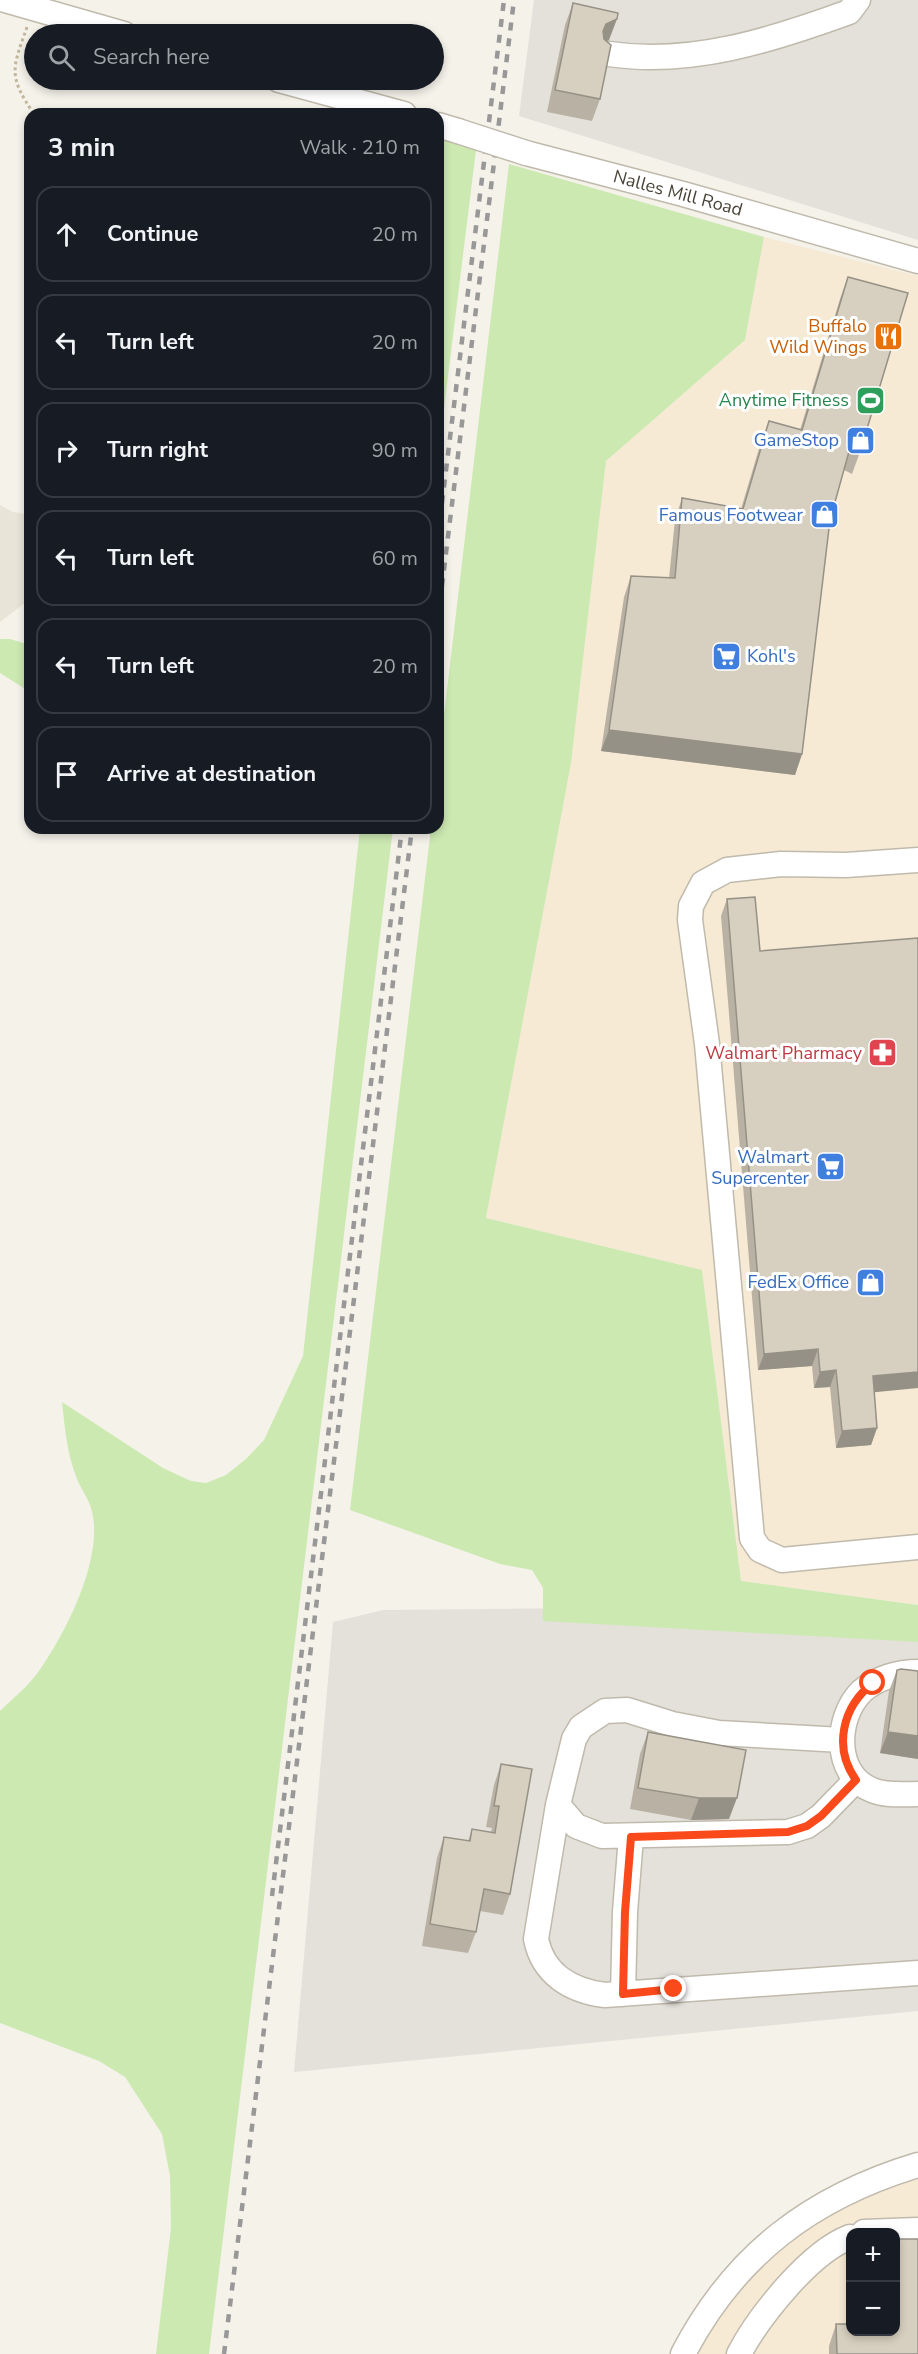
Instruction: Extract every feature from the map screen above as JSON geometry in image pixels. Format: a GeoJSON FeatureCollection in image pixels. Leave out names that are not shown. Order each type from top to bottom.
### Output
{"type":"FeatureCollection","features":[{"type":"Feature","properties":{"kind":"street"},"geometry":{"type":"LineString","coordinates":[[609,54],[652,58],[722,52],[849,12],[858,0]]}},
{"type":"Feature","properties":{"kind":"street"},"geometry":{"type":"LineString","coordinates":[[23,4],[90,24]]}},
{"type":"Feature","properties":{"kind":"street"},"geometry":{"type":"LineString","coordinates":[[316,90],[382,108]]}},
{"type":"Feature","properties":{"kind":"street","name":"Nalles Mill Road"},"geometry":{"type":"LineString","coordinates":[[448,128],[526,153],[683,194],[918,261]]}},
{"type":"Feature","properties":{"kind":"street"},"geometry":{"type":"LineString","coordinates":[[918,860],[846,865],[781,864],[727,870],[703,883],[691,906],[707,1044],[752,1538],[760,1550],[771,1557],[782,1560],[918,1546]]}},
{"type":"Feature","properties":{"kind":"street"},"geometry":{"type":"LineString","coordinates":[[918,1672],[890,1676],[861,1692],[851,1707],[842,1740],[847,1768],[856,1780],[883,1794],[918,1794]]}},
{"type":"Feature","properties":{"kind":"street"},"geometry":{"type":"LineString","coordinates":[[842,1740],[719,1733],[627,1710],[605,1712],[592,1718],[574,1739],[558,1805],[537,1930],[539,1953],[546,1966],[575,1988],[606,1995],[918,1973]]}},
{"type":"Feature","properties":{"kind":"street"},"geometry":{"type":"LineString","coordinates":[[558,1805],[576,1826],[602,1836],[788,1832],[807,1826],[821,1816],[856,1780]]}},
{"type":"Feature","properties":{"kind":"street"},"geometry":{"type":"LineString","coordinates":[[623,1994],[625,1912],[631,1837]]}},
{"type":"Feature","properties":{"kind":"street"},"geometry":{"type":"LineString","coordinates":[[683,2354],[711,2308],[738,2273],[784,2230],[814,2208],[844,2193],[887,2174],[918,2165]]}},
{"type":"Feature","properties":{"kind":"street"},"geometry":{"type":"LineString","coordinates":[[900,2230],[918,2229]]}},
{"type":"Feature","properties":{"kind":"street"},"geometry":{"type":"LineString","coordinates":[[739,2354],[750,2333],[794,2277],[846,2240]]}},
{"type":"Feature","properties":{"kind":"path"},"geometry":{"type":"LineString","coordinates":[[23,4],[13,67],[21,94],[30,108]]}},
{"type":"Feature","properties":{"kind":"shaded area"},"geometry":{"type":"Polygon","coordinates":[[[534,0],[918,0],[918,240],[519,116],[534,0]]]}},
{"type":"Feature","properties":{"kind":"shaded area"},"geometry":{"type":"Polygon","coordinates":[[[764,237],[918,276],[918,1605],[741,1581],[702,1270],[486,1218],[571,763],[606,461],[745,340],[764,237]]]}},
{"type":"Feature","properties":{"kind":"shaded area"},"geometry":{"type":"Polygon","coordinates":[[[0,505],[13,512],[24,514],[24,604],[0,622],[0,505]]]}},
{"type":"Feature","properties":{"kind":"shaded area"},"geometry":{"type":"Polygon","coordinates":[[[918,1605],[918,2011],[294,2072],[333,1622],[383,1610],[918,1605]]]}},
{"type":"Feature","properties":{"kind":"shaded area"},"geometry":{"type":"Polygon","coordinates":[[[918,2177],[918,2354],[697,2354],[702,2339],[747,2279],[820,2218],[882,2187],[918,2177]]]}},
{"type":"Feature","properties":{"kind":"green space"},"geometry":{"type":"Polygon","coordinates":[[[444,139],[476,150],[444,409],[444,139]]]}},
{"type":"Feature","properties":{"kind":"green space"},"geometry":{"type":"Polygon","coordinates":[[[509,164],[764,237],[745,340],[606,461],[571,763],[486,1218],[702,1270],[741,1581],[918,1605],[918,1642],[543,1621],[543,1588],[532,1570],[500,1564],[350,1510],[430,834],[444,834],[444,715],[509,164]]]}},
{"type":"Feature","properties":{"kind":"green space"},"geometry":{"type":"Polygon","coordinates":[[[0,639],[24,643],[24,688],[0,673],[0,639]]]}},
{"type":"Feature","properties":{"kind":"green space"},"geometry":{"type":"Polygon","coordinates":[[[359,834],[392,834],[209,2354],[156,2354],[171,2228],[170,2176],[162,2134],[125,2077],[99,2061],[0,2023],[0,1711],[36,1675],[59,1640],[80,1595],[93,1549],[94,1527],[91,1508],[71,1460],[62,1402],[163,1468],[191,1481],[206,1483],[226,1475],[264,1440],[303,1356],[359,834]]]}},
{"type":"Feature","properties":{"kind":"building"},"geometry":{"type":"Polygon","coordinates":[[[573,3],[618,13],[617,19],[606,24],[603,31],[604,39],[611,45],[600,99],[555,90],[573,3]]]}},
{"type":"Feature","properties":{"kind":"building"},"geometry":{"type":"Polygon","coordinates":[[[848,277],[908,293],[860,452],[850,448],[830,520],[802,754],[609,730],[631,576],[675,578],[682,498],[743,509],[769,421],[802,430],[848,277]]]}},
{"type":"Feature","properties":{"kind":"building","name":"Walmart Supercenter"},"geometry":{"type":"Polygon","coordinates":[[[755,897],[760,951],[918,938],[918,1372],[873,1376],[877,1428],[842,1431],[836,1370],[820,1372],[818,1349],[764,1354],[727,899],[755,897]]]}},
{"type":"Feature","properties":{"kind":"building"},"geometry":{"type":"Polygon","coordinates":[[[897,1670],[918,1671],[918,1736],[888,1732],[897,1670]]]}},
{"type":"Feature","properties":{"kind":"building"},"geometry":{"type":"Polygon","coordinates":[[[648,1732],[746,1750],[737,1798],[699,1798],[638,1788],[648,1732]]]}},
{"type":"Feature","properties":{"kind":"building"},"geometry":{"type":"Polygon","coordinates":[[[501,1764],[532,1769],[510,1894],[484,1889],[476,1932],[430,1924],[444,1837],[470,1841],[472,1829],[495,1833],[499,1806],[494,1806],[501,1764]]]}},
{"type":"Feature","properties":{"kind":"building"},"geometry":{"type":"Polygon","coordinates":[[[900,2239],[918,2239],[918,2354],[837,2354],[836,2324],[846,2324],[846,2336],[900,2336],[900,2239]]]}},
{"type":"Feature","properties":{"kind":"railway"},"geometry":{"type":"LineString","coordinates":[[444,486],[504,0]]}},
{"type":"Feature","properties":{"kind":"railway"},"geometry":{"type":"LineString","coordinates":[[444,569],[514,0]]}},
{"type":"Feature","properties":{"kind":"railway"},"geometry":{"type":"LineString","coordinates":[[272,1896],[401,834]]}},
{"type":"Feature","properties":{"kind":"railway"},"geometry":{"type":"LineString","coordinates":[[224,2354],[411,834]]}},
{"type":"Feature","properties":{"kind":"place","name":"Buffalo Wild Wings"},"geometry":{"type":"Point","coordinates":[888,336]}},
{"type":"Feature","properties":{"kind":"place","name":"Anytime Fitness"},"geometry":{"type":"Point","coordinates":[870,400]}},
{"type":"Feature","properties":{"kind":"place","name":"GameStop"},"geometry":{"type":"Point","coordinates":[860,440]}},
{"type":"Feature","properties":{"kind":"place","name":"Famous Footwear"},"geometry":{"type":"Point","coordinates":[824,515]}},
{"type":"Feature","properties":{"kind":"place","name":"Kohl's"},"geometry":{"type":"Point","coordinates":[726,656]}},
{"type":"Feature","properties":{"kind":"place","name":"Walmart Pharmacy"},"geometry":{"type":"Point","coordinates":[883,1053]}},
{"type":"Feature","properties":{"kind":"place","name":"Walmart Supercenter"},"geometry":{"type":"Point","coordinates":[830,1167]}},
{"type":"Feature","properties":{"kind":"place","name":"FedEx Office"},"geometry":{"type":"Point","coordinates":[870,1282]}},
{"type":"Feature","properties":{"kind":"route"},"geometry":{"type":"LineString","coordinates":[[674,1989],[623,1994],[625,1912],[631,1837],[778,1833],[807,1826],[821,1816],[856,1780],[847,1768],[843,1754],[844,1724],[861,1692],[873,1683]]}}]}
